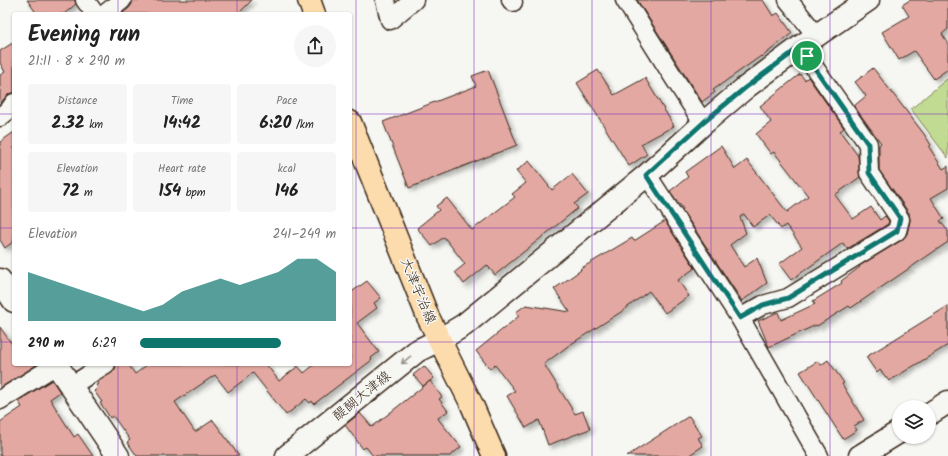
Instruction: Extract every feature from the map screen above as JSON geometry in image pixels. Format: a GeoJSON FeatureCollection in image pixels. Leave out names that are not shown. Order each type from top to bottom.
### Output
{"type":"FeatureCollection","features":[{"type":"Feature","properties":{"kind":"main road"},"geometry":{"type":"LineString","coordinates":[[309,0],[313,12]]}},
{"type":"Feature","properties":{"kind":"main road","name":"大津宇治線"},"geometry":{"type":"LineString","coordinates":[[352,127],[428,317],[472,405],[494,456]]}},
{"type":"Feature","properties":{"kind":"street"},"geometry":{"type":"LineString","coordinates":[[86,0],[94,12]]}},
{"type":"Feature","properties":{"kind":"street"},"geometry":{"type":"LineString","coordinates":[[107,12],[122,0]]}},
{"type":"Feature","properties":{"kind":"street"},"geometry":{"type":"LineString","coordinates":[[385,0],[390,20],[414,0]]}},
{"type":"Feature","properties":{"kind":"street"},"geometry":{"type":"LineString","coordinates":[[625,0],[674,78],[704,122]]}},
{"type":"Feature","properties":{"kind":"street"},"geometry":{"type":"LineString","coordinates":[[740,318],[763,305],[788,298],[867,250],[897,231],[900,218],[869,173],[868,144],[808,41],[788,0]]}},
{"type":"Feature","properties":{"kind":"street","name":"醍醐大津線"},"geometry":{"type":"LineString","coordinates":[[287,456],[417,351],[464,325],[646,175],[704,122],[745,88],[808,41],[855,3]]}},
{"type":"Feature","properties":{"kind":"street"},"geometry":{"type":"LineString","coordinates":[[0,117],[12,106]]}},
{"type":"Feature","properties":{"kind":"street"},"geometry":{"type":"LineString","coordinates":[[646,175],[740,318],[819,456]]}},
{"type":"Feature","properties":{"kind":"street"},"geometry":{"type":"LineString","coordinates":[[0,280],[12,298]]}},
{"type":"Feature","properties":{"kind":"street"},"geometry":{"type":"LineString","coordinates":[[0,400],[53,366]]}},
{"type":"Feature","properties":{"kind":"street"},"geometry":{"type":"LineString","coordinates":[[57,366],[118,456]]}},
{"type":"Feature","properties":{"kind":"street"},"geometry":{"type":"LineString","coordinates":[[71,386],[103,366]]}},
{"type":"Feature","properties":{"kind":"street"},"geometry":{"type":"LineString","coordinates":[[936,410],[948,402]]}},
{"type":"Feature","properties":{"kind":"street"},"geometry":{"type":"LineString","coordinates":[[860,456],[892,436]]}},
{"type":"Feature","properties":{"kind":"green space"},"geometry":{"type":"Polygon","coordinates":[[[948,78],[948,158],[911,109],[948,78]]]}},
{"type":"Feature","properties":{"kind":"building"},"geometry":{"type":"Polygon","coordinates":[[[27,0],[75,0],[76,4],[66,12],[36,12],[27,0]]]}},
{"type":"Feature","properties":{"kind":"building"},"geometry":{"type":"Polygon","coordinates":[[[132,0],[252,0],[240,12],[124,12],[132,4],[132,0]]]}},
{"type":"Feature","properties":{"kind":"building"},"geometry":{"type":"Polygon","coordinates":[[[637,0],[763,0],[773,16],[778,13],[792,33],[762,57],[761,56],[713,90],[715,92],[702,102],[637,0]]]}},
{"type":"Feature","properties":{"kind":"building"},"geometry":{"type":"Polygon","coordinates":[[[910,0],[948,0],[948,29],[942,34],[948,43],[948,69],[934,79],[914,51],[899,60],[882,32],[909,16],[902,5],[910,0]]]}},
{"type":"Feature","properties":{"kind":"building"},"geometry":{"type":"Polygon","coordinates":[[[12,43],[12,93],[9,94],[0,103],[0,75],[5,72],[0,63],[0,51],[12,43]]]}},
{"type":"Feature","properties":{"kind":"building"},"geometry":{"type":"Polygon","coordinates":[[[873,68],[924,134],[931,145],[929,147],[943,169],[948,166],[948,188],[931,198],[944,219],[940,221],[948,231],[948,242],[851,308],[849,306],[817,326],[816,325],[769,347],[758,321],[778,312],[781,320],[815,304],[813,301],[842,283],[841,281],[860,267],[859,266],[902,240],[907,234],[910,221],[909,213],[879,170],[879,145],[881,143],[854,106],[866,96],[855,82],[873,68]]]}},
{"type":"Feature","properties":{"kind":"building"},"geometry":{"type":"Polygon","coordinates":[[[488,70],[517,145],[409,188],[383,122],[476,86],[472,76],[488,70]]]}},
{"type":"Feature","properties":{"kind":"building"},"geometry":{"type":"Polygon","coordinates":[[[598,70],[614,95],[645,78],[674,126],[641,144],[647,154],[629,166],[577,83],[598,70]]]}},
{"type":"Feature","properties":{"kind":"building"},"geometry":{"type":"Polygon","coordinates":[[[800,74],[805,80],[808,77],[844,128],[840,131],[858,156],[860,177],[835,195],[853,219],[871,207],[880,220],[885,216],[889,221],[888,224],[847,249],[843,243],[791,280],[779,264],[802,247],[786,225],[781,229],[770,215],[753,227],[744,214],[740,217],[746,233],[730,245],[744,267],[757,258],[767,283],[742,301],[670,191],[688,177],[685,172],[721,146],[735,169],[747,160],[787,212],[808,196],[774,152],[771,154],[756,134],[771,122],[760,106],[800,74]]]}},
{"type":"Feature","properties":{"kind":"building"},"geometry":{"type":"Polygon","coordinates":[[[12,133],[12,243],[5,248],[0,240],[0,142],[12,133]]]}},
{"type":"Feature","properties":{"kind":"building"},"geometry":{"type":"Polygon","coordinates":[[[529,161],[552,190],[572,174],[588,194],[574,204],[578,208],[495,275],[487,265],[464,284],[455,272],[465,264],[444,237],[432,246],[417,228],[439,210],[436,206],[447,198],[472,230],[515,197],[512,194],[526,183],[516,171],[529,161]]]}},
{"type":"Feature","properties":{"kind":"building"},"geometry":{"type":"Polygon","coordinates":[[[665,221],[695,268],[678,280],[689,296],[665,313],[649,291],[621,312],[568,346],[544,364],[575,414],[583,411],[590,429],[548,445],[539,420],[526,428],[507,396],[515,391],[495,365],[490,369],[476,351],[519,316],[516,312],[526,305],[570,312],[554,289],[581,270],[580,269],[632,238],[634,241],[665,221]]]}},
{"type":"Feature","properties":{"kind":"building"},"geometry":{"type":"Polygon","coordinates":[[[367,281],[381,298],[374,303],[377,308],[357,323],[379,352],[371,358],[372,360],[314,404],[312,401],[310,403],[306,399],[286,415],[253,373],[228,392],[215,375],[175,402],[195,432],[213,420],[239,456],[137,456],[127,442],[130,440],[113,416],[110,418],[100,403],[102,402],[94,391],[98,388],[96,385],[98,384],[97,382],[112,373],[116,366],[129,366],[135,374],[145,366],[268,366],[279,381],[298,366],[304,373],[313,366],[352,366],[352,292],[367,281]]]}},
{"type":"Feature","properties":{"kind":"building"},"geometry":{"type":"Polygon","coordinates":[[[948,306],[948,345],[889,381],[880,370],[877,373],[866,357],[948,306]]]}},
{"type":"Feature","properties":{"kind":"building"},"geometry":{"type":"Polygon","coordinates":[[[0,327],[12,344],[12,366],[35,366],[0,388],[0,327]]]}},
{"type":"Feature","properties":{"kind":"building"},"geometry":{"type":"Polygon","coordinates":[[[828,360],[844,383],[842,384],[864,420],[854,426],[857,430],[843,439],[800,372],[818,361],[821,365],[828,360]]]}},
{"type":"Feature","properties":{"kind":"building"},"geometry":{"type":"Polygon","coordinates":[[[424,366],[434,378],[423,386],[413,375],[424,366]]]}},
{"type":"Feature","properties":{"kind":"building"},"geometry":{"type":"Polygon","coordinates":[[[52,380],[60,392],[50,399],[74,437],[78,434],[93,456],[0,456],[0,422],[22,407],[18,401],[52,380]]]}},
{"type":"Feature","properties":{"kind":"building"},"geometry":{"type":"Polygon","coordinates":[[[430,381],[442,397],[439,399],[448,411],[438,418],[461,447],[450,456],[373,456],[366,447],[363,449],[345,425],[360,413],[372,427],[430,381]]]}},
{"type":"Feature","properties":{"kind":"building"},"geometry":{"type":"Polygon","coordinates":[[[689,416],[702,436],[698,438],[703,446],[688,456],[627,456],[689,416]]]}},
{"type":"Feature","properties":{"kind":"route"},"geometry":{"type":"LineString","coordinates":[[800,47],[807,56],[868,144],[869,173],[900,218],[897,231],[788,298],[763,305],[740,318],[646,175],[704,122],[745,88],[800,47]]}}]}
